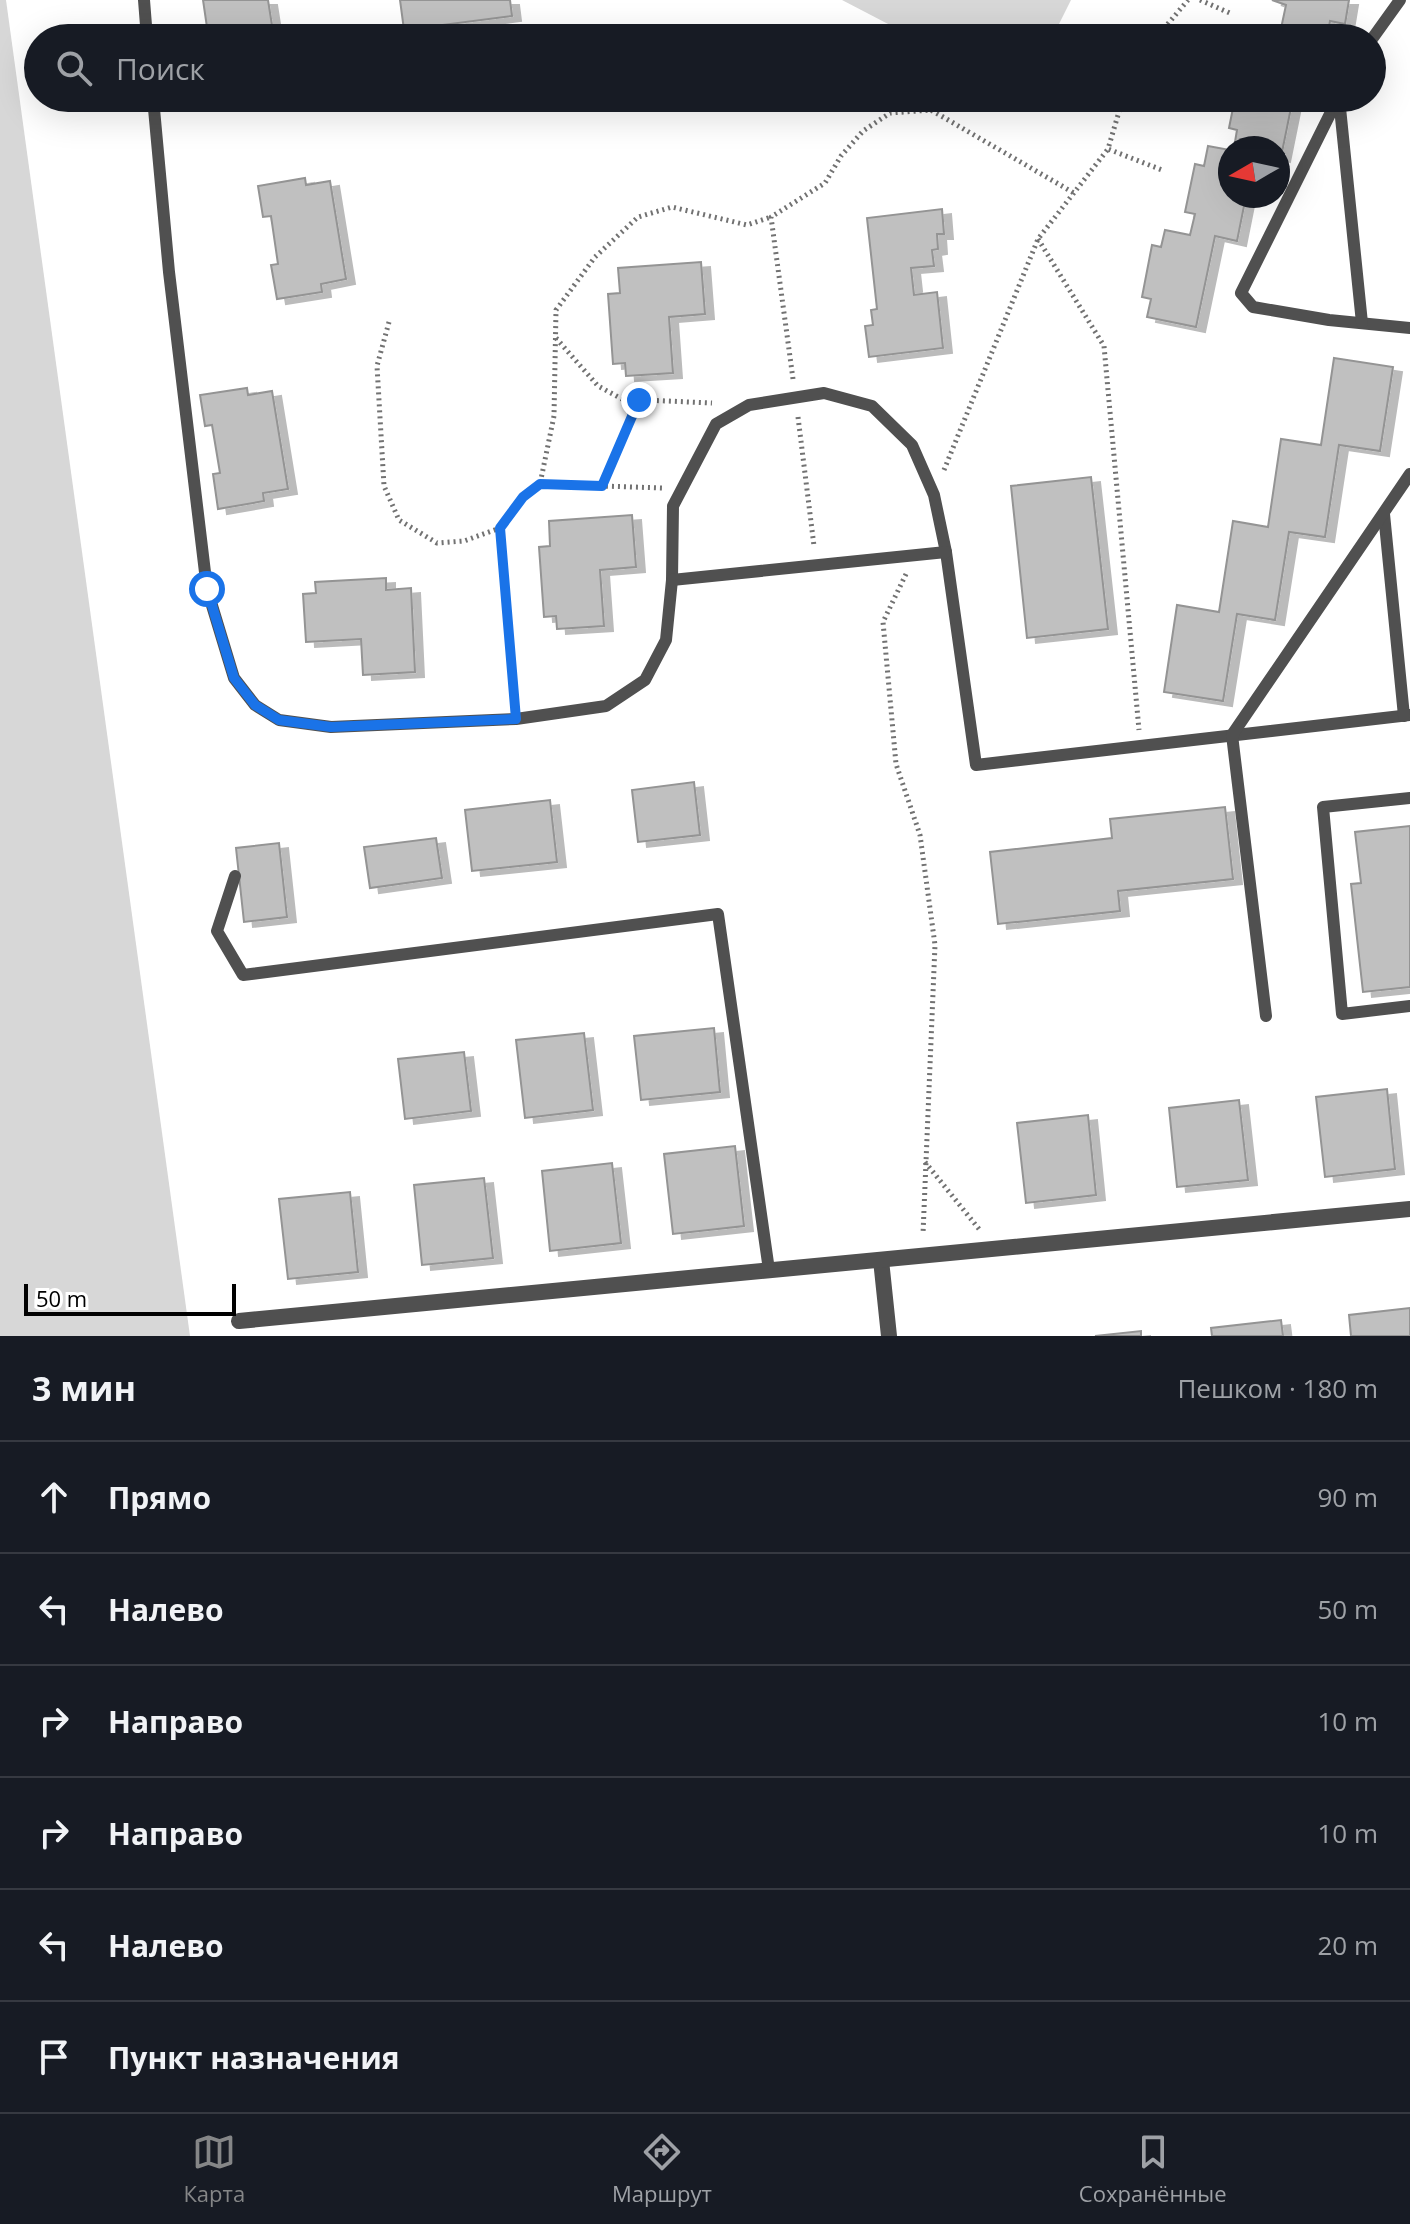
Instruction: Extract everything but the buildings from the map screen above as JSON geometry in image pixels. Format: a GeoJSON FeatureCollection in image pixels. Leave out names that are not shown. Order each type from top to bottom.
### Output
{"type":"FeatureCollection","features":[{"type":"Feature","properties":{"kind":"street"},"geometry":{"type":"LineString","coordinates":[[239,1321],[1410,1209]]}},
{"type":"Feature","properties":{"kind":"street"},"geometry":{"type":"LineString","coordinates":[[881,1260],[889,1336]]}},
{"type":"Feature","properties":{"kind":"lane"},"geometry":{"type":"LineString","coordinates":[[144,0],[146,24]]}},
{"type":"Feature","properties":{"kind":"lane"},"geometry":{"type":"LineString","coordinates":[[1383,24],[1400,0]]}},
{"type":"Feature","properties":{"kind":"lane"},"geometry":{"type":"LineString","coordinates":[[154,112],[169,272],[207,589],[234,678],[255,705],[279,720],[331,727],[516,719],[606,706],[645,680],[666,640],[672,580],[673,506],[716,424],[749,405],[824,393],[872,406],[912,445],[934,495],[946,552],[976,765],[1407,716],[1384,514]]}},
{"type":"Feature","properties":{"kind":"lane"},"geometry":{"type":"LineString","coordinates":[[1332,112],[1241,293],[1253,307],[1410,328]]}},
{"type":"Feature","properties":{"kind":"lane"},"geometry":{"type":"LineString","coordinates":[[1340,112],[1362,323]]}},
{"type":"Feature","properties":{"kind":"lane"},"geometry":{"type":"LineString","coordinates":[[1266,1016],[1232,735],[1410,474]]}},
{"type":"Feature","properties":{"kind":"lane"},"geometry":{"type":"LineString","coordinates":[[672,580],[946,552]]}},
{"type":"Feature","properties":{"kind":"lane"},"geometry":{"type":"LineString","coordinates":[[1410,798],[1323,807],[1342,1014],[1410,1006]]}},
{"type":"Feature","properties":{"kind":"lane"},"geometry":{"type":"LineString","coordinates":[[235,876],[217,931],[243,975],[718,914],[769,1270]]}},
{"type":"Feature","properties":{"kind":"path"},"geometry":{"type":"LineString","coordinates":[[1168,24],[1188,0]]}},
{"type":"Feature","properties":{"kind":"path"},"geometry":{"type":"LineString","coordinates":[[1200,0],[1232,14]]}},
{"type":"Feature","properties":{"kind":"path"},"geometry":{"type":"LineString","coordinates":[[540,484],[554,416],[556,310],[595,257],[638,217],[672,207],[747,225],[771,217],[825,183],[841,156],[863,131],[890,113],[904,112]]}},
{"type":"Feature","properties":{"kind":"path"},"geometry":{"type":"LineString","coordinates":[[934,112],[1074,193]]}},
{"type":"Feature","properties":{"kind":"path"},"geometry":{"type":"LineString","coordinates":[[934,495],[1038,239],[1108,149],[1119,112]]}},
{"type":"Feature","properties":{"kind":"path"},"geometry":{"type":"LineString","coordinates":[[1108,149],[1162,170]]}},
{"type":"Feature","properties":{"kind":"path"},"geometry":{"type":"LineString","coordinates":[[771,217],[816,565]]}},
{"type":"Feature","properties":{"kind":"path"},"geometry":{"type":"LineString","coordinates":[[1038,239],[1104,346],[1140,746]]}},
{"type":"Feature","properties":{"kind":"path"},"geometry":{"type":"LineString","coordinates":[[389,322],[377,366],[384,486],[399,520],[437,543],[464,541],[500,528],[523,497],[540,484],[682,489]]}},
{"type":"Feature","properties":{"kind":"path"},"geometry":{"type":"LineString","coordinates":[[555,337],[598,386],[622,399],[749,405]]}},
{"type":"Feature","properties":{"kind":"path"},"geometry":{"type":"LineString","coordinates":[[602,486],[639,400]]}},
{"type":"Feature","properties":{"kind":"path"},"geometry":{"type":"LineString","coordinates":[[500,528],[516,719]]}},
{"type":"Feature","properties":{"kind":"path"},"geometry":{"type":"LineString","coordinates":[[915,555],[883,622],[896,764],[920,835],[935,945],[922,1256]]}},
{"type":"Feature","properties":{"kind":"path"},"geometry":{"type":"LineString","coordinates":[[925,1162],[994,1249]]}},
{"type":"Feature","properties":{"kind":"shaded area"},"geometry":{"type":"Polygon","coordinates":[[[0,0],[6,0],[190,1336],[0,1336],[0,0]]]}},
{"type":"Feature","properties":{"kind":"shaded area"},"geometry":{"type":"Polygon","coordinates":[[[842,0],[1071,0],[1059,24],[888,24],[842,0]]]}},
{"type":"Feature","properties":{"kind":"route"},"geometry":{"type":"LineString","coordinates":[[207,589],[234,678],[255,705],[279,720],[331,727],[516,719],[500,528],[523,497],[540,484],[602,486],[639,400]]}}]}
